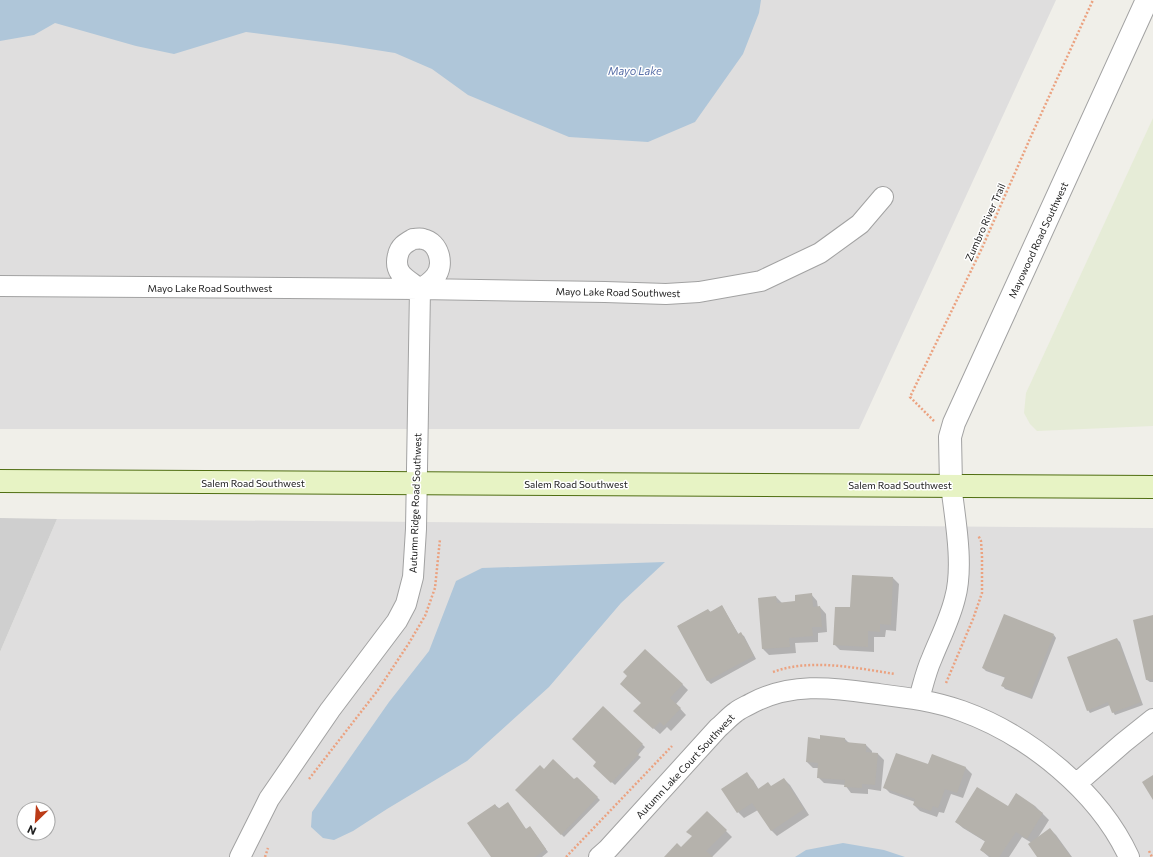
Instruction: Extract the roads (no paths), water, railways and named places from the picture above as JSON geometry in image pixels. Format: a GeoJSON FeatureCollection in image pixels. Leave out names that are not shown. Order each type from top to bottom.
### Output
{"type":"FeatureCollection","features":[{"type":"Feature","properties":{"kind":"main road","name":"Salem Road Southwest"},"geometry":{"type":"LineString","coordinates":[[0,481],[1153,487]]}},
{"type":"Feature","properties":{"kind":"street","name":"Mayowood Road Southwest"},"geometry":{"type":"LineString","coordinates":[[952,485],[950,437],[954,423],[1148,0]]}},
{"type":"Feature","properties":{"kind":"street","name":"Mayo Lake Road Southwest"},"geometry":{"type":"LineString","coordinates":[[0,286],[420,289],[666,294],[699,292],[761,280],[820,253],[860,224],[883,197]]}},
{"type":"Feature","properties":{"kind":"street","name":"Autumn Ridge Road Southwest"},"geometry":{"type":"LineString","coordinates":[[240,857],[269,799],[330,710],[398,621],[406,604],[413,577],[416,529],[420,289]]}},
{"type":"Feature","properties":{"kind":"street"},"geometry":{"type":"LineString","coordinates":[[919,699],[931,659],[956,597],[959,576],[952,485]]}},
{"type":"Feature","properties":{"kind":"street","name":"Autumn Lake Court Southwest"},"geometry":{"type":"LineString","coordinates":[[599,857],[718,728],[737,711],[764,697],[793,689],[827,688],[919,699],[961,711],[1001,728],[1038,751],[1076,784],[1102,814],[1129,857]]}},
{"type":"Feature","properties":{"kind":"street"},"geometry":{"type":"LineString","coordinates":[[1076,784],[1153,719]]}},
{"type":"Feature","properties":{"kind":"water","name":"Mayo Lake"},"geometry":{"type":"Polygon","coordinates":[[[0,0],[761,0],[759,13],[743,54],[695,122],[648,142],[569,137],[468,95],[432,69],[395,53],[338,44],[246,32],[174,54],[136,46],[55,23],[34,35],[0,41],[0,0]]]}},
{"type":"Feature","properties":{"kind":"water"},"geometry":{"type":"Polygon","coordinates":[[[665,562],[621,603],[549,687],[467,761],[353,831],[334,840],[323,838],[311,827],[312,812],[389,702],[429,651],[456,581],[482,568],[665,562]]]}},
{"type":"Feature","properties":{"kind":"water"},"geometry":{"type":"Polygon","coordinates":[[[843,843],[884,850],[905,857],[795,857],[806,850],[843,843]]]}}]}
